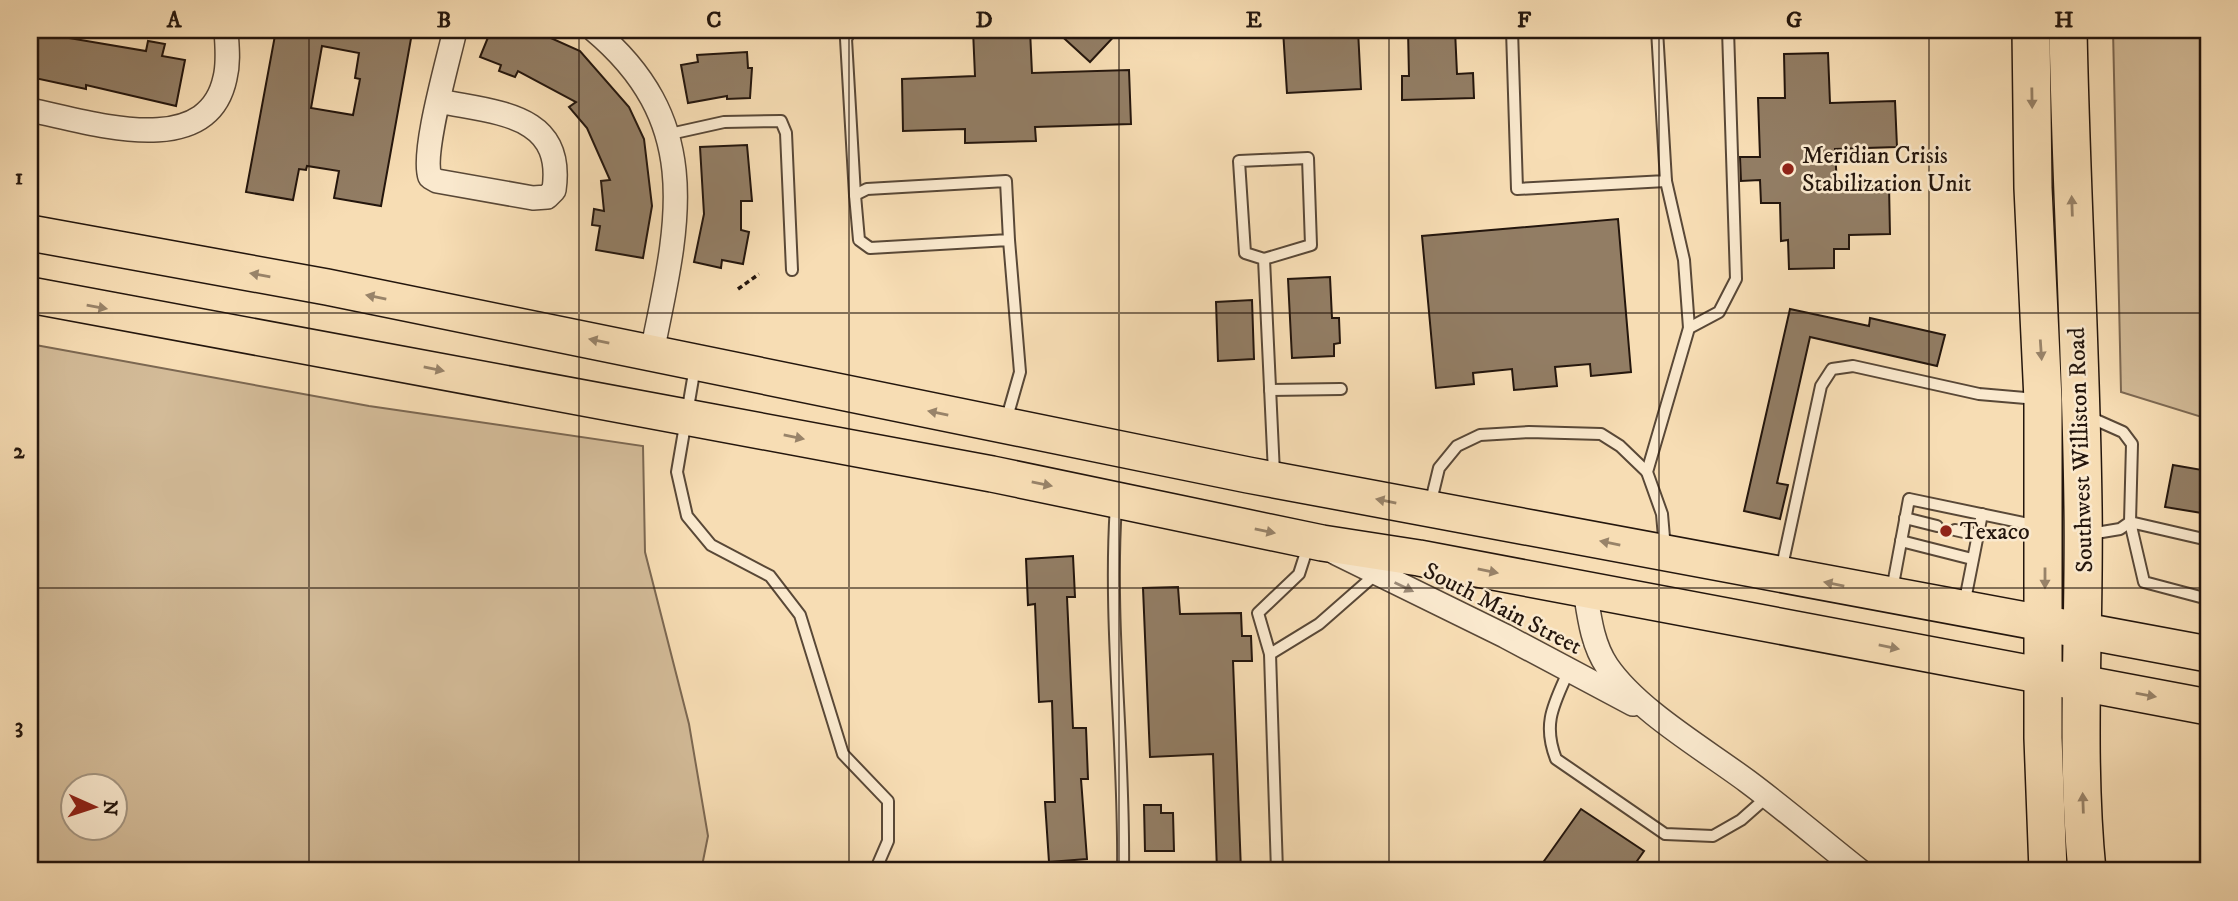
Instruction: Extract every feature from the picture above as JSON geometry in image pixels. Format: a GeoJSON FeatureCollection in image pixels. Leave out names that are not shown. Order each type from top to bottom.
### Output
{"type":"FeatureCollection","features":[{"type":"Feature","properties":{"kind":"highway","name":"Southwest Williston Road"},"geometry":{"type":"LineString","coordinates":[[2031,30],[2033,188],[2043,400],[2048,871]]}},
{"type":"Feature","properties":{"kind":"highway","name":"Southwest Williston Road"},"geometry":{"type":"LineString","coordinates":[[2068,30],[2071,192],[2082,414],[2083,801],[2087,871]]}},
{"type":"Feature","properties":{"kind":"main road"},"geometry":{"type":"LineString","coordinates":[[30,233],[327,287],[1274,480],[2208,654]]}},
{"type":"Feature","properties":{"kind":"main road"},"geometry":{"type":"LineString","coordinates":[[30,295],[992,474],[1316,542],[1419,558],[2208,707]]}},
{"type":"Feature","properties":{"kind":"main road"},"geometry":{"type":"LineString","coordinates":[[642,409],[652,352]]}},
{"type":"Feature","properties":{"kind":"main road"},"geometry":{"type":"LineString","coordinates":[[992,474],[1005,427]]}},
{"type":"Feature","properties":{"kind":"main road"},"geometry":{"type":"LineString","coordinates":[[1419,558],[1429,509]]}},
{"type":"Feature","properties":{"kind":"main road"},"geometry":{"type":"LineString","coordinates":[[1495,522],[1541,546],[1565,565],[1585,590]]}},
{"type":"Feature","properties":{"kind":"street"},"geometry":{"type":"LineString","coordinates":[[30,110],[150,131],[173,130],[194,121],[212,107],[222,88],[227,63],[226,30]]}},
{"type":"Feature","properties":{"kind":"street"},"geometry":{"type":"LineString","coordinates":[[439,101],[512,116],[530,124],[543,134],[556,158],[554,190],[547,197],[533,198],[437,181],[430,177],[428,161],[439,101],[455,30]]}},
{"type":"Feature","properties":{"kind":"street"},"geometry":{"type":"LineString","coordinates":[[594,30],[631,64],[658,106],[670,134],[675,170],[672,243],[652,352]]}},
{"type":"Feature","properties":{"kind":"street","name":"South Main Street"},"geometry":{"type":"LineString","coordinates":[[1316,542],[1662,719]]}},
{"type":"Feature","properties":{"kind":"street","name":"South Main Street"},"geometry":{"type":"LineString","coordinates":[[1585,590],[1598,648],[1607,666],[1662,719],[1860,871]]}},
{"type":"Feature","properties":{"kind":"lane"},"geometry":{"type":"LineString","coordinates":[[851,30],[846,40],[859,240],[870,248],[1009,240]]}},
{"type":"Feature","properties":{"kind":"lane"},"geometry":{"type":"LineString","coordinates":[[1512,30],[1517,190],[1666,181]]}},
{"type":"Feature","properties":{"kind":"lane"},"geometry":{"type":"LineString","coordinates":[[1647,472],[1689,328],[1684,260],[1666,181],[1657,30]]}},
{"type":"Feature","properties":{"kind":"lane"},"geometry":{"type":"LineString","coordinates":[[1689,328],[1719,312],[1736,279],[1728,30]]}},
{"type":"Feature","properties":{"kind":"lane"},"geometry":{"type":"LineString","coordinates":[[670,134],[724,122],[781,121],[786,133],[792,270]]}},
{"type":"Feature","properties":{"kind":"lane"},"geometry":{"type":"LineString","coordinates":[[1308,158],[1311,245],[1264,260],[1245,253],[1239,161],[1308,158]]}},
{"type":"Feature","properties":{"kind":"lane"},"geometry":{"type":"LineString","coordinates":[[856,195],[867,189],[1006,181],[1020,372],[1005,427]]}},
{"type":"Feature","properties":{"kind":"lane"},"geometry":{"type":"LineString","coordinates":[[1264,260],[1274,480]]}},
{"type":"Feature","properties":{"kind":"lane"},"geometry":{"type":"LineString","coordinates":[[696,361],[677,472],[687,516],[711,545],[770,576],[800,615],[843,754],[888,801],[888,841],[875,871]]}},
{"type":"Feature","properties":{"kind":"lane"},"geometry":{"type":"LineString","coordinates":[[1780,574],[1821,386],[1832,369],[1853,366],[1979,394],[2043,400]]}},
{"type":"Feature","properties":{"kind":"lane"},"geometry":{"type":"LineString","coordinates":[[1270,390],[1341,389]]}},
{"type":"Feature","properties":{"kind":"lane"},"geometry":{"type":"LineString","coordinates":[[2082,414],[2123,432],[2132,444],[2130,522],[2144,582],[2208,599]]}},
{"type":"Feature","properties":{"kind":"lane"},"geometry":{"type":"LineString","coordinates":[[1429,509],[1439,468],[1457,446],[1480,435],[1529,432],[1601,433],[1620,446],[1647,472],[1662,514],[1665,553]]}},
{"type":"Feature","properties":{"kind":"lane"},"geometry":{"type":"LineString","coordinates":[[1116,499],[1113,553],[1124,804],[1123,871]]}},
{"type":"Feature","properties":{"kind":"lane"},"geometry":{"type":"LineString","coordinates":[[1891,595],[1909,499],[2045,528]]}},
{"type":"Feature","properties":{"kind":"lane"},"geometry":{"type":"LineString","coordinates":[[1963,608],[1982,514]]}},
{"type":"Feature","properties":{"kind":"lane"},"geometry":{"type":"LineString","coordinates":[[1905,518],[1937,526]]}},
{"type":"Feature","properties":{"kind":"lane"},"geometry":{"type":"LineString","coordinates":[[2084,534],[2104,534],[2120,529],[2130,522],[2208,540]]}},
{"type":"Feature","properties":{"kind":"lane"},"geometry":{"type":"LineString","coordinates":[[1955,530],[1977,535]]}},
{"type":"Feature","properties":{"kind":"lane"},"geometry":{"type":"LineString","coordinates":[[1901,541],[1972,559]]}},
{"type":"Feature","properties":{"kind":"lane"},"geometry":{"type":"LineString","coordinates":[[1276,871],[1270,654],[1258,613],[1299,574],[1316,542]]}},
{"type":"Feature","properties":{"kind":"lane"},"geometry":{"type":"LineString","coordinates":[[1270,654],[1319,624],[1376,574]]}},
{"type":"Feature","properties":{"kind":"lane"},"geometry":{"type":"LineString","coordinates":[[1569,670],[1550,714],[1548,740],[1556,760],[1665,834],[1713,836],[1741,820],[1767,797]]}},
{"type":"Feature","properties":{"kind":"path"},"geometry":{"type":"LineString","coordinates":[[738,289],[759,274]]}},
{"type":"Feature","properties":{"kind":"shaded area"},"geometry":{"type":"Polygon","coordinates":[[[2113,30],[2208,30],[2208,419],[2121,392],[2113,30]]]}},
{"type":"Feature","properties":{"kind":"shaded area"},"geometry":{"type":"Polygon","coordinates":[[[30,344],[369,406],[643,446],[645,552],[689,724],[708,836],[701,871],[30,871],[30,344]]]}},
{"type":"Feature","properties":{"kind":"building"},"geometry":{"type":"Polygon","coordinates":[[[30,30],[52,30],[51,35],[146,51],[148,41],[165,44],[162,56],[185,60],[176,106],[86,85],[86,89],[30,77],[30,30]]]}},
{"type":"Feature","properties":{"kind":"building"},"geometry":{"type":"Polygon","coordinates":[[[276,30],[412,33],[381,206],[334,198],[339,171],[307,166],[306,170],[299,169],[293,200],[246,192],[276,30]],[[322,46],[311,108],[353,115],[360,79],[355,78],[359,53],[322,46]]]}},
{"type":"Feature","properties":{"kind":"building"},"geometry":{"type":"Polygon","coordinates":[[[491,30],[533,30],[580,51],[629,107],[644,139],[652,206],[643,258],[596,250],[600,226],[592,225],[594,209],[604,211],[601,181],[610,180],[587,128],[569,107],[576,102],[518,71],[515,77],[499,71],[501,65],[480,57],[491,30]]]}},
{"type":"Feature","properties":{"kind":"building"},"geometry":{"type":"Polygon","coordinates":[[[973,30],[1030,30],[1032,73],[1129,70],[1131,124],[1035,127],[1036,141],[965,143],[965,129],[903,131],[902,79],[975,76],[973,30]]]}},
{"type":"Feature","properties":{"kind":"building"},"geometry":{"type":"Polygon","coordinates":[[[1055,30],[1120,30],[1090,62],[1055,30]]]}},
{"type":"Feature","properties":{"kind":"building"},"geometry":{"type":"Polygon","coordinates":[[[1283,30],[1358,30],[1361,89],[1287,93],[1283,30]]]}},
{"type":"Feature","properties":{"kind":"building"},"geometry":{"type":"Polygon","coordinates":[[[1408,30],[1455,30],[1457,74],[1473,73],[1474,98],[1402,100],[1402,76],[1409,76],[1408,30]]]}},
{"type":"Feature","properties":{"kind":"building"},"geometry":{"type":"Polygon","coordinates":[[[747,52],[748,68],[752,68],[750,98],[727,99],[727,96],[688,103],[681,65],[698,62],[697,55],[747,52]]]}},
{"type":"Feature","properties":{"kind":"building","name":"Meridian Crisis Stabilization Unit"},"geometry":{"type":"Polygon","coordinates":[[[1828,53],[1830,103],[1895,101],[1897,147],[1835,149],[1837,186],[1889,185],[1890,234],[1849,235],[1849,249],[1834,249],[1834,268],[1789,269],[1788,240],[1781,241],[1780,203],[1761,203],[1760,180],[1741,181],[1740,157],[1760,157],[1758,98],[1785,98],[1784,54],[1828,53]]]}},
{"type":"Feature","properties":{"kind":"building"},"geometry":{"type":"Polygon","coordinates":[[[747,145],[752,201],[741,201],[741,230],[749,232],[743,264],[722,260],[721,268],[694,262],[704,214],[700,147],[747,145]]]}},
{"type":"Feature","properties":{"kind":"building"},"geometry":{"type":"Polygon","coordinates":[[[1618,219],[1631,372],[1591,376],[1590,364],[1555,367],[1557,386],[1514,390],[1512,369],[1473,373],[1474,384],[1436,388],[1422,236],[1618,219]]]}},
{"type":"Feature","properties":{"kind":"building"},"geometry":{"type":"Polygon","coordinates":[[[1330,277],[1332,318],[1339,318],[1340,343],[1334,344],[1334,356],[1292,358],[1288,279],[1330,277]]]}},
{"type":"Feature","properties":{"kind":"building"},"geometry":{"type":"Polygon","coordinates":[[[1252,300],[1254,359],[1218,361],[1216,302],[1252,300]]]}},
{"type":"Feature","properties":{"kind":"building"},"geometry":{"type":"Polygon","coordinates":[[[1790,309],[1869,326],[1870,318],[1945,335],[1937,366],[1810,337],[1777,483],[1788,485],[1780,519],[1744,511],[1790,309]]]}},
{"type":"Feature","properties":{"kind":"building"},"geometry":{"type":"Polygon","coordinates":[[[2173,465],[2208,471],[2208,514],[2165,507],[2173,465]]]}},
{"type":"Feature","properties":{"kind":"building"},"geometry":{"type":"Polygon","coordinates":[[[1073,556],[1075,597],[1067,597],[1073,728],[1086,728],[1088,779],[1081,779],[1087,859],[1049,862],[1045,802],[1055,802],[1052,701],[1039,702],[1035,604],[1028,605],[1026,559],[1073,556]]]}},
{"type":"Feature","properties":{"kind":"building"},"geometry":{"type":"Polygon","coordinates":[[[1178,587],[1180,614],[1241,613],[1242,636],[1251,636],[1252,661],[1233,661],[1241,871],[1217,871],[1213,754],[1150,757],[1143,588],[1178,587]]]}},
{"type":"Feature","properties":{"kind":"building"},"geometry":{"type":"Polygon","coordinates":[[[1144,805],[1161,805],[1161,813],[1173,813],[1174,851],[1145,851],[1144,805]]]}},
{"type":"Feature","properties":{"kind":"building"},"geometry":{"type":"Polygon","coordinates":[[[1581,809],[1644,851],[1630,871],[1537,871],[1581,809]]]}},
{"type":"Feature","properties":{"kind":"place","name":"Meridian Crisis Stabilization Unit"},"geometry":{"type":"Point","coordinates":[1788,169]}},
{"type":"Feature","properties":{"kind":"place","name":"Texaco"},"geometry":{"type":"Point","coordinates":[1946,531]}}]}
